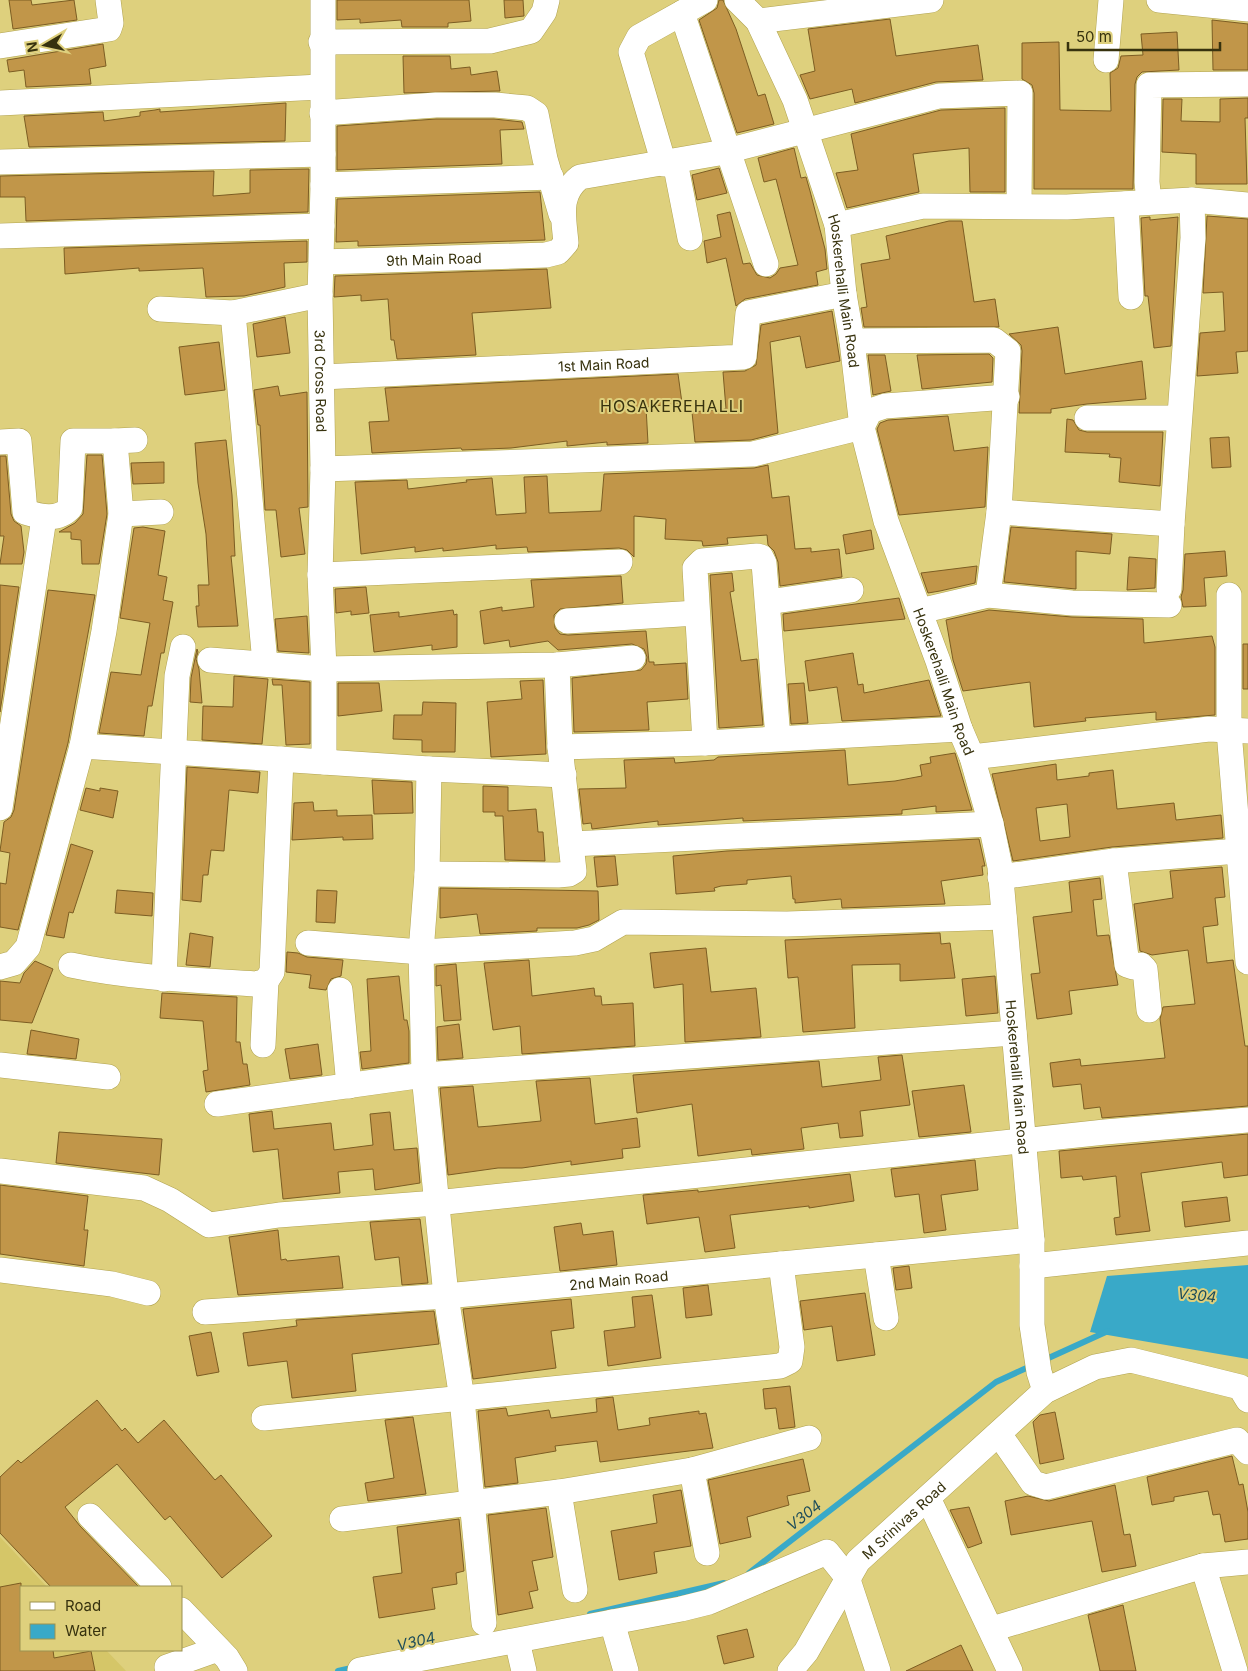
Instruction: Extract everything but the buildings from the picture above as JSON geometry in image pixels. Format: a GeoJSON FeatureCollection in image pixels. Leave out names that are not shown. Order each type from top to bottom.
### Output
{"type":"FeatureCollection","features":[{"type":"Feature","properties":{"kind":"street"},"geometry":{"type":"LineString","coordinates":[[0,46],[109,29],[111,22],[108,0]]}},
{"type":"Feature","properties":{"kind":"street","name":"3rd Cross Road"},"geometry":{"type":"LineString","coordinates":[[323,0],[321,42],[323,185],[320,295],[323,469],[320,575],[324,669],[324,762]]}},
{"type":"Feature","properties":{"kind":"street"},"geometry":{"type":"LineString","coordinates":[[321,42],[490,41],[531,31],[544,12],[547,0]]}},
{"type":"Feature","properties":{"kind":"street"},"geometry":{"type":"LineString","coordinates":[[690,238],[669,163],[631,52],[638,37],[705,0]]}},
{"type":"Feature","properties":{"kind":"street","name":"Hoskerehalli Main Road"},"geometry":{"type":"LineString","coordinates":[[737,0],[758,21],[795,100],[838,225],[844,294],[852,341],[862,427],[886,521],[920,611],[960,729],[972,757],[991,824],[1000,877],[1004,917],[1032,1240],[1032,1325],[1042,1381]]}},
{"type":"Feature","properties":{"kind":"street"},"geometry":{"type":"LineString","coordinates":[[758,21],[931,0]]}},
{"type":"Feature","properties":{"kind":"street"},"geometry":{"type":"LineString","coordinates":[[1106,60],[1111,0]]}},
{"type":"Feature","properties":{"kind":"street"},"geometry":{"type":"LineString","coordinates":[[1159,0],[1248,9]]}},
{"type":"Feature","properties":{"kind":"street"},"geometry":{"type":"LineString","coordinates":[[682,13],[726,150],[766,264]]}},
{"type":"Feature","properties":{"kind":"street"},"geometry":{"type":"LineString","coordinates":[[1131,297],[1138,203],[1147,182],[1150,84],[1248,84]]}},
{"type":"Feature","properties":{"kind":"street"},"geometry":{"type":"LineString","coordinates":[[0,103],[321,87]]}},
{"type":"Feature","properties":{"kind":"street"},"geometry":{"type":"LineString","coordinates":[[562,214],[570,185],[580,178],[613,170],[669,163],[726,150],[938,96],[1020,93],[1019,206]]}},
{"type":"Feature","properties":{"kind":"street"},"geometry":{"type":"LineString","coordinates":[[322,113],[436,105],[495,105],[527,108],[536,114],[562,214]]}},
{"type":"Feature","properties":{"kind":"street"},"geometry":{"type":"LineString","coordinates":[[0,162],[323,154]]}},
{"type":"Feature","properties":{"kind":"street"},"geometry":{"type":"LineString","coordinates":[[323,185],[551,177]]}},
{"type":"Feature","properties":{"kind":"street"},"geometry":{"type":"LineString","coordinates":[[920,611],[988,596],[1072,603],[1169,597],[1179,418],[1193,238],[1192,200]]}},
{"type":"Feature","properties":{"kind":"street"},"geometry":{"type":"LineString","coordinates":[[838,225],[923,206],[1019,206],[1192,200],[1248,205]]}},
{"type":"Feature","properties":{"kind":"street","name":"9th Main Road"},"geometry":{"type":"LineString","coordinates":[[322,262],[546,255],[558,252],[566,243],[562,214]]}},
{"type":"Feature","properties":{"kind":"street"},"geometry":{"type":"LineString","coordinates":[[0,236],[322,226]]}},
{"type":"Feature","properties":{"kind":"street","name":"1st Main Road"},"geometry":{"type":"LineString","coordinates":[[322,377],[744,357],[748,313],[844,294]]}},
{"type":"Feature","properties":{"kind":"street"},"geometry":{"type":"LineString","coordinates":[[160,309],[233,313],[320,295]]}},
{"type":"Feature","properties":{"kind":"street"},"geometry":{"type":"LineString","coordinates":[[233,313],[265,663]]}},
{"type":"Feature","properties":{"kind":"street"},"geometry":{"type":"LineString","coordinates":[[852,341],[994,340],[1008,351],[1007,397],[999,512],[988,596]]}},
{"type":"Feature","properties":{"kind":"street"},"geometry":{"type":"LineString","coordinates":[[323,469],[753,454],[862,427],[870,411],[885,406],[1007,397]]}},
{"type":"Feature","properties":{"kind":"street"},"geometry":{"type":"LineString","coordinates":[[1087,418],[1179,418]]}},
{"type":"Feature","properties":{"kind":"street"},"geometry":{"type":"LineString","coordinates":[[0,442],[19,442],[25,512],[44,518],[64,514],[70,508],[73,441],[125,440],[121,514],[104,631],[82,746],[28,947],[14,963],[0,967]]}},
{"type":"Feature","properties":{"kind":"street"},"geometry":{"type":"LineString","coordinates":[[121,514],[161,512]]}},
{"type":"Feature","properties":{"kind":"street"},"geometry":{"type":"LineString","coordinates":[[999,512],[1172,524]]}},
{"type":"Feature","properties":{"kind":"street"},"geometry":{"type":"LineString","coordinates":[[0,808],[44,518]]}},
{"type":"Feature","properties":{"kind":"street"},"geometry":{"type":"LineString","coordinates":[[705,743],[694,574],[696,565],[702,561],[761,557],[764,563],[778,738]]}},
{"type":"Feature","properties":{"kind":"street"},"geometry":{"type":"LineString","coordinates":[[320,575],[620,562]]}},
{"type":"Feature","properties":{"kind":"street"},"geometry":{"type":"LineString","coordinates":[[768,602],[850,590]]}},
{"type":"Feature","properties":{"kind":"street"},"geometry":{"type":"LineString","coordinates":[[1228,595],[1238,731],[1238,851],[1248,962]]}},
{"type":"Feature","properties":{"kind":"street"},"geometry":{"type":"LineString","coordinates":[[567,621],[697,612]]}},
{"type":"Feature","properties":{"kind":"street"},"geometry":{"type":"LineString","coordinates":[[164,979],[177,676],[183,647]]}},
{"type":"Feature","properties":{"kind":"street"},"geometry":{"type":"LineString","coordinates":[[210,660],[324,669],[557,665],[633,658]]}},
{"type":"Feature","properties":{"kind":"street"},"geometry":{"type":"LineString","coordinates":[[427,874],[569,874],[574,870],[560,747],[557,665]]}},
{"type":"Feature","properties":{"kind":"street"},"geometry":{"type":"LineString","coordinates":[[560,747],[705,743],[960,729]]}},
{"type":"Feature","properties":{"kind":"street"},"geometry":{"type":"LineString","coordinates":[[972,757],[1209,729],[1238,731]]}},
{"type":"Feature","properties":{"kind":"street"},"geometry":{"type":"LineString","coordinates":[[82,746],[429,769],[564,775]]}},
{"type":"Feature","properties":{"kind":"street"},"geometry":{"type":"LineString","coordinates":[[263,1045],[266,981],[272,972],[281,759]]}},
{"type":"Feature","properties":{"kind":"street"},"geometry":{"type":"LineString","coordinates":[[429,769],[427,874],[421,952],[424,1075],[446,1296],[462,1399],[484,1623]]}},
{"type":"Feature","properties":{"kind":"street"},"geometry":{"type":"LineString","coordinates":[[571,844],[991,824]]}},
{"type":"Feature","properties":{"kind":"street"},"geometry":{"type":"LineString","coordinates":[[1000,877],[1114,861],[1238,851]]}},
{"type":"Feature","properties":{"kind":"street"},"geometry":{"type":"LineString","coordinates":[[1114,861],[1127,965],[1133,967],[1141,965],[1146,969],[1149,1010]]}},
{"type":"Feature","properties":{"kind":"street"},"geometry":{"type":"LineString","coordinates":[[308,944],[421,952],[575,943],[594,939],[623,922],[787,924],[1004,917]]}},
{"type":"Feature","properties":{"kind":"street"},"geometry":{"type":"LineString","coordinates":[[71,965],[164,979],[256,984],[266,981]]}},
{"type":"Feature","properties":{"kind":"street"},"geometry":{"type":"LineString","coordinates":[[340,990],[349,1086]]}},
{"type":"Feature","properties":{"kind":"street"},"geometry":{"type":"LineString","coordinates":[[217,1104],[424,1075],[1014,1033]]}},
{"type":"Feature","properties":{"kind":"street"},"geometry":{"type":"LineString","coordinates":[[0,1066],[108,1077]]}},
{"type":"Feature","properties":{"kind":"street"},"geometry":{"type":"LineString","coordinates":[[0,1171],[144,1188],[170,1200],[209,1225],[279,1215],[436,1204],[1105,1132],[1248,1120]]}},
{"type":"Feature","properties":{"kind":"street","name":"2nd Main Road"},"geometry":{"type":"LineString","coordinates":[[205,1312],[446,1296],[1032,1240]]}},
{"type":"Feature","properties":{"kind":"street"},"geometry":{"type":"LineString","coordinates":[[1032,1266],[1248,1243]]}},
{"type":"Feature","properties":{"kind":"street"},"geometry":{"type":"LineString","coordinates":[[876,1256],[886,1318]]}},
{"type":"Feature","properties":{"kind":"street"},"geometry":{"type":"LineString","coordinates":[[264,1418],[780,1366],[790,1361],[792,1347],[781,1264]]}},
{"type":"Feature","properties":{"kind":"street"},"geometry":{"type":"LineString","coordinates":[[0,1270],[112,1284],[148,1293]]}},
{"type":"Feature","properties":{"kind":"street","name":"M Srinivas Road"},"geometry":{"type":"LineString","coordinates":[[790,1671],[808,1662],[847,1577],[858,1562],[999,1434],[1042,1381],[1131,1360],[1240,1387],[1248,1400]]}},
{"type":"Feature","properties":{"kind":"street"},"geometry":{"type":"LineString","coordinates":[[999,1434],[1033,1483],[1046,1488],[1237,1440],[1248,1452]]}},
{"type":"Feature","properties":{"kind":"street"},"geometry":{"type":"LineString","coordinates":[[342,1519],[559,1492],[692,1470],[809,1438]]}},
{"type":"Feature","properties":{"kind":"street"},"geometry":{"type":"LineString","coordinates":[[692,1470],[707,1554]]}},
{"type":"Feature","properties":{"kind":"street"},"geometry":{"type":"LineString","coordinates":[[559,1492],[575,1590]]}},
{"type":"Feature","properties":{"kind":"street"},"geometry":{"type":"LineString","coordinates":[[928,1498],[992,1629],[1010,1671]]}},
{"type":"Feature","properties":{"kind":"street"},"geometry":{"type":"LineString","coordinates":[[90,1516],[158,1586]]}},
{"type":"Feature","properties":{"kind":"street"},"geometry":{"type":"LineString","coordinates":[[360,1670],[425,1665],[517,1641],[709,1602],[827,1552],[847,1577],[878,1671]]}},
{"type":"Feature","properties":{"kind":"street"},"geometry":{"type":"LineString","coordinates":[[992,1629],[1203,1566],[1248,1562]]}},
{"type":"Feature","properties":{"kind":"street"},"geometry":{"type":"LineString","coordinates":[[1203,1566],[1235,1671]]}},
{"type":"Feature","properties":{"kind":"street"},"geometry":{"type":"LineString","coordinates":[[182,1611],[227,1659]]}},
{"type":"Feature","properties":{"kind":"street"},"geometry":{"type":"LineString","coordinates":[[612,1622],[626,1671]]}},
{"type":"Feature","properties":{"kind":"street"},"geometry":{"type":"LineString","coordinates":[[517,1641],[524,1671]]}},
{"type":"Feature","properties":{"kind":"street"},"geometry":{"type":"LineString","coordinates":[[167,1667],[227,1659]]}},
{"type":"Feature","properties":{"kind":"shaded area"},"geometry":{"type":"Polygon","coordinates":[[[0,1537],[46,1586],[20,1586],[20,1651],[107,1651],[126,1671],[0,1671],[0,1537]]]}},
{"type":"Feature","properties":{"kind":"water"},"geometry":{"type":"Polygon","coordinates":[[[1248,1265],[1248,1359],[1090,1332],[1107,1276],[1248,1265]]]}},
{"type":"Feature","properties":{"kind":"waterway","name":"V304"},"geometry":{"type":"LineString","coordinates":[[1042,1361],[1108,1331]]}},
{"type":"Feature","properties":{"kind":"waterway","name":"V304"},"geometry":{"type":"LineString","coordinates":[[749,1573],[996,1382],[1033,1365]]}},
{"type":"Feature","properties":{"kind":"waterway","name":"V304"},"geometry":{"type":"LineString","coordinates":[[590,1614],[724,1583]]}},
{"type":"Feature","properties":{"kind":"waterway","name":"V304"},"geometry":{"type":"LineString","coordinates":[[338,1671],[356,1667]]}},
{"type":"Feature","properties":{"kind":"district","name":"HOSAKEREHALLI"},"geometry":{"type":"Point","coordinates":[672,406]}}]}
